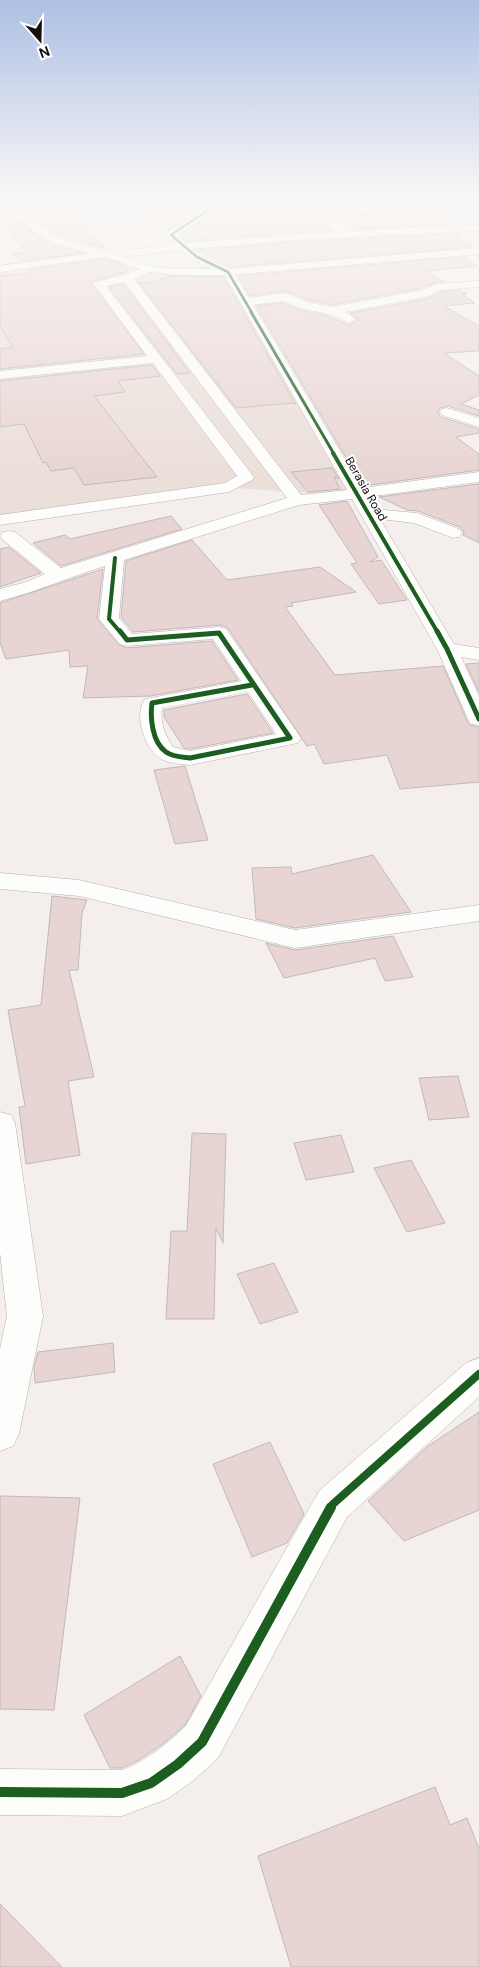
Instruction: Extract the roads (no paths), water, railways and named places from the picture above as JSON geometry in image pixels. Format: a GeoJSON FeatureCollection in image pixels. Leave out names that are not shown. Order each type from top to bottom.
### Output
{"type":"FeatureCollection","features":[{"type":"Feature","properties":{"kind":"street"},"geometry":{"type":"LineString","coordinates":[[0,520],[229,487],[246,477],[106,293]]}},
{"type":"Feature","properties":{"kind":"street"},"geometry":{"type":"LineString","coordinates":[[138,293],[295,497]]}},
{"type":"Feature","properties":{"kind":"street","name":"Berasia Road"},"geometry":{"type":"LineString","coordinates":[[238,293],[446,648],[479,719]]}},
{"type":"Feature","properties":{"kind":"street"},"geometry":{"type":"LineString","coordinates":[[332,311],[422,293]]}},
{"type":"Feature","properties":{"kind":"street"},"geometry":{"type":"LineString","coordinates":[[245,302],[284,297],[304,305],[332,311],[350,319]]}},
{"type":"Feature","properties":{"kind":"street"},"geometry":{"type":"LineString","coordinates":[[0,375],[156,359]]}},
{"type":"Feature","properties":{"kind":"street"},"geometry":{"type":"LineString","coordinates":[[447,412],[479,423]]}},
{"type":"Feature","properties":{"kind":"street"},"geometry":{"type":"LineString","coordinates":[[234,503],[356,494],[479,477]]}},
{"type":"Feature","properties":{"kind":"street"},"geometry":{"type":"LineString","coordinates":[[0,595],[33,586],[58,575],[295,497]]}},
{"type":"Feature","properties":{"kind":"street"},"geometry":{"type":"LineString","coordinates":[[367,513],[417,518],[454,533]]}},
{"type":"Feature","properties":{"kind":"street"},"geometry":{"type":"LineString","coordinates":[[4,537],[28,533]]}},
{"type":"Feature","properties":{"kind":"street"},"geometry":{"type":"LineString","coordinates":[[4,537],[58,575]]}},
{"type":"Feature","properties":{"kind":"street"},"geometry":{"type":"LineString","coordinates":[[114,558],[109,620],[127,640],[219,633],[252,685],[290,738],[190,758],[165,752],[156,738],[150,719],[152,703],[252,685]]}},
{"type":"Feature","properties":{"kind":"street"},"geometry":{"type":"LineString","coordinates":[[446,648],[479,654]]}},
{"type":"Feature","properties":{"kind":"street"},"geometry":{"type":"LineString","coordinates":[[0,880],[79,888],[295,939],[479,913]]}},
{"type":"Feature","properties":{"kind":"street"},"geometry":{"type":"LineString","coordinates":[[0,1434],[26,1316],[1,1143]]}},
{"type":"Feature","properties":{"kind":"street"},"geometry":{"type":"LineString","coordinates":[[0,1792],[122,1793],[151,1783],[178,1764],[202,1742],[333,1504],[479,1374]]}}]}
